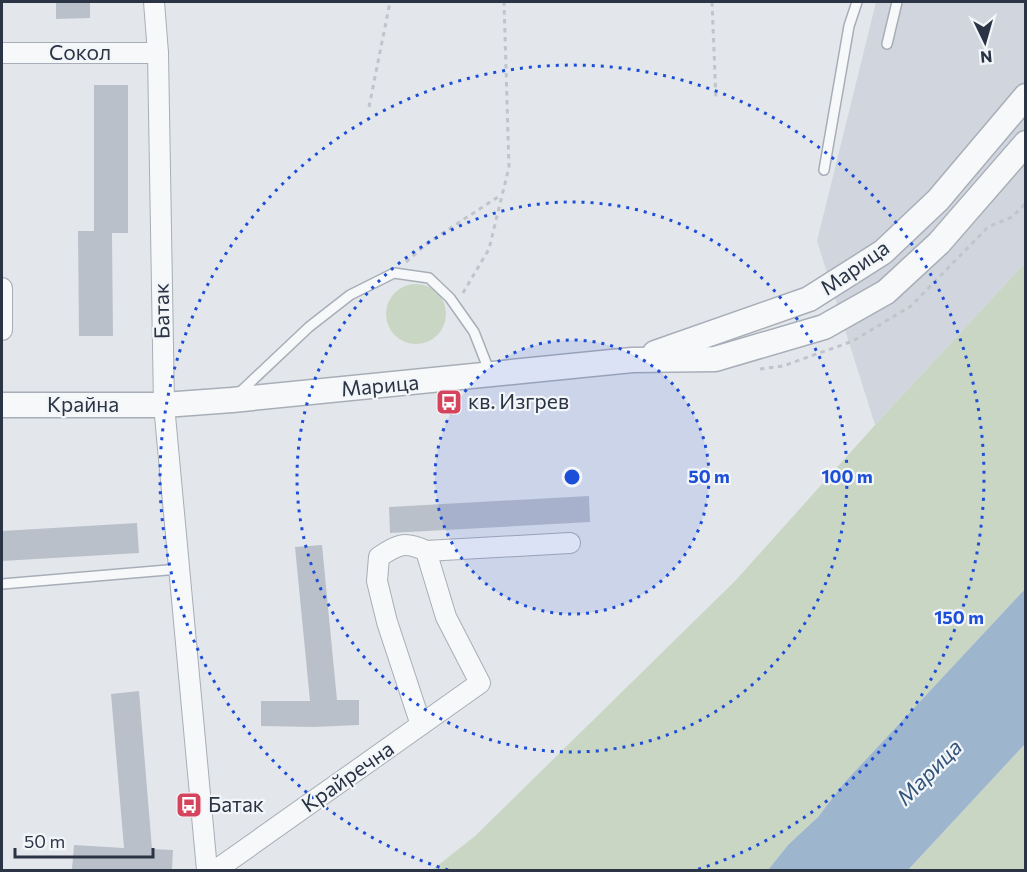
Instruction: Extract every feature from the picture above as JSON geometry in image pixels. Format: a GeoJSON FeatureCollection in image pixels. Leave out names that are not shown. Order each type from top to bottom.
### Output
{"type":"FeatureCollection","features":[{"type":"Feature","properties":{"kind":"street","name":"Батак"},"geometry":{"type":"LineString","coordinates":[[154,2],[158,53],[164,405],[207,870]]}},
{"type":"Feature","properties":{"kind":"street","name":"Сокол"},"geometry":{"type":"LineString","coordinates":[[2,53],[158,53]]}},
{"type":"Feature","properties":{"kind":"street","name":"Марица"},"geometry":{"type":"LineString","coordinates":[[632,360],[809,299],[884,252],[938,200],[1026,96]]}},
{"type":"Feature","properties":{"kind":"street","name":"Марица"},"geometry":{"type":"LineString","coordinates":[[164,405],[632,360],[715,358],[824,327],[886,292],[939,243],[1026,144]]}},
{"type":"Feature","properties":{"kind":"street"},"geometry":{"type":"LineString","coordinates":[[2,288],[2,330]]}},
{"type":"Feature","properties":{"kind":"street","name":"Крайна"},"geometry":{"type":"LineString","coordinates":[[2,405],[164,405]]}},
{"type":"Feature","properties":{"kind":"street"},"geometry":{"type":"LineString","coordinates":[[421,726],[387,622],[377,581],[379,556],[391,548],[411,544],[426,551],[570,543]]}},
{"type":"Feature","properties":{"kind":"street","name":"Крайречна"},"geometry":{"type":"LineString","coordinates":[[216,870],[480,683],[446,618],[426,551]]}},
{"type":"Feature","properties":{"kind":"lane"},"geometry":{"type":"LineString","coordinates":[[824,170],[849,26],[857,2]]}},
{"type":"Feature","properties":{"kind":"lane"},"geometry":{"type":"LineString","coordinates":[[887,44],[897,2]]}},
{"type":"Feature","properties":{"kind":"lane"},"geometry":{"type":"LineString","coordinates":[[232,400],[309,327],[350,295],[394,273],[429,278],[456,306],[474,332],[490,375]]}},
{"type":"Feature","properties":{"kind":"lane"},"geometry":{"type":"LineString","coordinates":[[2,584],[179,569]]}},
{"type":"Feature","properties":{"kind":"path"},"geometry":{"type":"LineString","coordinates":[[369,107],[390,2]]}},
{"type":"Feature","properties":{"kind":"path"},"geometry":{"type":"LineString","coordinates":[[456,306],[489,249],[509,167],[504,2]]}},
{"type":"Feature","properties":{"kind":"path"},"geometry":{"type":"LineString","coordinates":[[712,2],[716,100]]}},
{"type":"Feature","properties":{"kind":"path"},"geometry":{"type":"LineString","coordinates":[[394,273],[429,242],[502,194]]}},
{"type":"Feature","properties":{"kind":"shaded area"},"geometry":{"type":"Polygon","coordinates":[[[876,2],[1025,2],[1025,263],[875,425],[817,241],[876,2]]]}},
{"type":"Feature","properties":{"kind":"green space"},"geometry":{"type":"Polygon","coordinates":[[[1025,263],[1025,589],[844,783],[818,817],[788,845],[768,870],[432,870],[475,836],[735,581],[1025,263]]]}},
{"type":"Feature","properties":{"kind":"green space"},"geometry":{"type":"Polygon","coordinates":[[[416,284],[433,289],[441,297],[446,314],[441,331],[433,339],[416,344],[399,339],[391,331],[386,314],[391,297],[399,289],[416,284]]]}},
{"type":"Feature","properties":{"kind":"green space"},"geometry":{"type":"Polygon","coordinates":[[[1025,744],[1025,870],[908,870],[1025,744]]]}},
{"type":"Feature","properties":{"kind":"water"},"geometry":{"type":"Polygon","coordinates":[[[1025,589],[1025,744],[908,870],[768,870],[788,845],[818,817],[844,783],[1025,589]]]}},
{"type":"Feature","properties":{"kind":"building"},"geometry":{"type":"Polygon","coordinates":[[[56,2],[90,2],[90,18],[56,19],[56,2]]]}},
{"type":"Feature","properties":{"kind":"building"},"geometry":{"type":"Polygon","coordinates":[[[94,85],[128,85],[128,233],[112,233],[113,336],[79,336],[78,231],[94,231],[94,85]]]}},
{"type":"Feature","properties":{"kind":"building"},"geometry":{"type":"Polygon","coordinates":[[[589,496],[590,522],[390,533],[389,507],[589,496]]]}},
{"type":"Feature","properties":{"kind":"building"},"geometry":{"type":"Polygon","coordinates":[[[137,523],[139,553],[2,561],[2,531],[137,523]]]}},
{"type":"Feature","properties":{"kind":"building"},"geometry":{"type":"Polygon","coordinates":[[[322,545],[337,700],[359,700],[359,725],[261,726],[261,701],[310,701],[295,547],[322,545]]]}},
{"type":"Feature","properties":{"kind":"building"},"geometry":{"type":"Polygon","coordinates":[[[139,691],[152,849],[173,850],[172,870],[72,869],[74,845],[124,848],[111,694],[139,691]]]}},
{"type":"Feature","properties":{"kind":"place","name":"кв. Изгрев"},"geometry":{"type":"Point","coordinates":[449,402]}},
{"type":"Feature","properties":{"kind":"place","name":"Батак"},"geometry":{"type":"Point","coordinates":[189,805]}}]}
